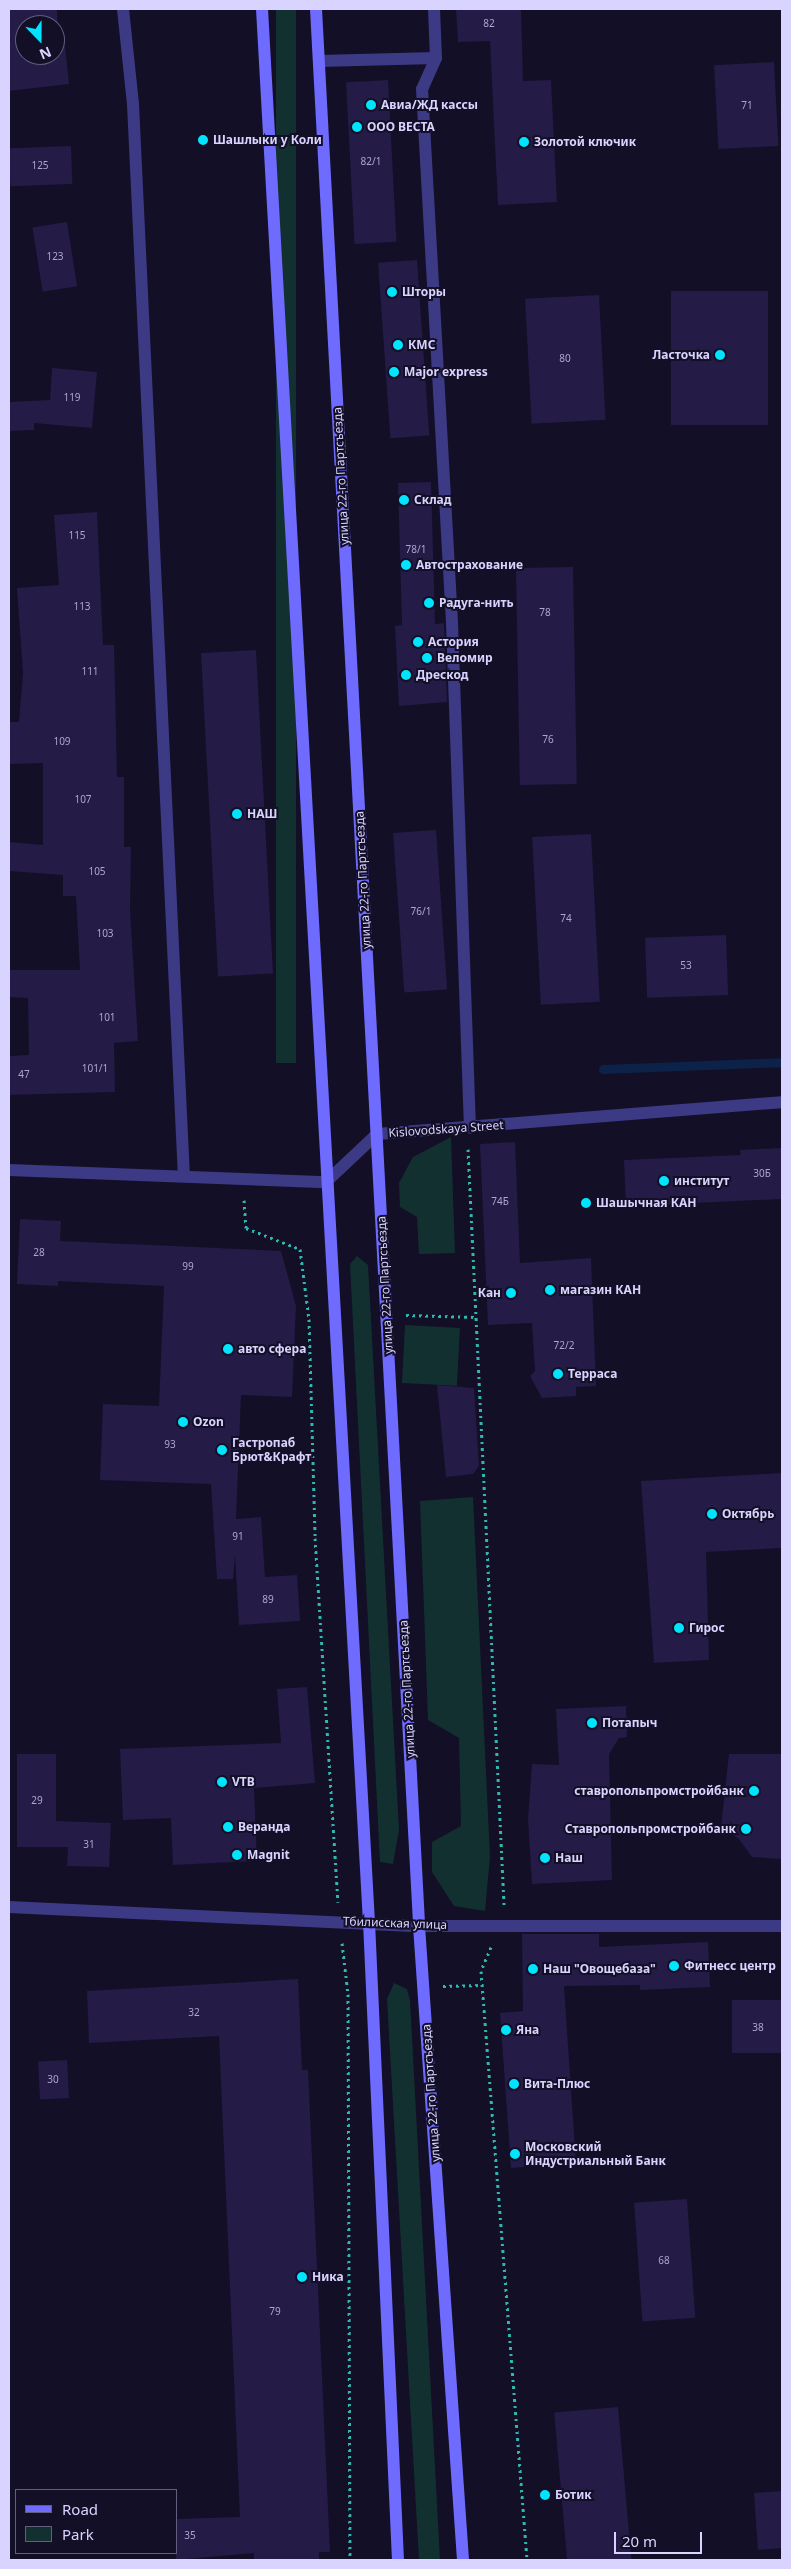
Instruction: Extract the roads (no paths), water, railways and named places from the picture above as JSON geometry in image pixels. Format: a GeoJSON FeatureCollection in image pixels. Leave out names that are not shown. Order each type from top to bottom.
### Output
{"type":"FeatureCollection","features":[{"type":"Feature","properties":{"kind":"main road"},"geometry":{"type":"LineString","coordinates":[[262,9],[326,1182],[369,1922],[398,2560]]}},
{"type":"Feature","properties":{"kind":"main road","name":"улица 22-го Партсъезда"},"geometry":{"type":"LineString","coordinates":[[316,9],[419,1926],[463,2560]]}},
{"type":"Feature","properties":{"kind":"street"},"geometry":{"type":"LineString","coordinates":[[123,9],[133,104],[184,1176]]}},
{"type":"Feature","properties":{"kind":"street"},"geometry":{"type":"LineString","coordinates":[[434,9],[436,58],[422,89],[452,623],[470,1128]]}},
{"type":"Feature","properties":{"kind":"street"},"geometry":{"type":"LineString","coordinates":[[319,61],[436,58]]}},
{"type":"Feature","properties":{"kind":"street","name":"Kislovodskaya Street"},"geometry":{"type":"LineString","coordinates":[[326,1182],[377,1134],[782,1102]]}},
{"type":"Feature","properties":{"kind":"street"},"geometry":{"type":"LineString","coordinates":[[9,1170],[326,1182]]}},
{"type":"Feature","properties":{"kind":"street","name":"Тбилисская улица"},"geometry":{"type":"LineString","coordinates":[[9,1907],[369,1922],[419,1926],[500,1924],[782,1926]]}},
{"type":"Feature","properties":{"kind":"waterway"},"geometry":{"type":"LineString","coordinates":[[603,1069],[782,1062]]}},
{"type":"Feature","properties":{"kind":"place","name":"Авиа/ЖД кассы"},"geometry":{"type":"Point","coordinates":[371,105]}},
{"type":"Feature","properties":{"kind":"place","name":"ООО ВЕСТА"},"geometry":{"type":"Point","coordinates":[357,127]}},
{"type":"Feature","properties":{"kind":"place","name":"Шашлыки у Коли"},"geometry":{"type":"Point","coordinates":[203,140]}},
{"type":"Feature","properties":{"kind":"place","name":"Золотой ключик"},"geometry":{"type":"Point","coordinates":[524,142]}},
{"type":"Feature","properties":{"kind":"place","name":"Шторы"},"geometry":{"type":"Point","coordinates":[392,292]}},
{"type":"Feature","properties":{"kind":"place","name":"КМС"},"geometry":{"type":"Point","coordinates":[398,345]}},
{"type":"Feature","properties":{"kind":"place","name":"Ласточка"},"geometry":{"type":"Point","coordinates":[720,355]}},
{"type":"Feature","properties":{"kind":"place","name":"Major express"},"geometry":{"type":"Point","coordinates":[394,372]}},
{"type":"Feature","properties":{"kind":"place","name":"Склад"},"geometry":{"type":"Point","coordinates":[404,500]}},
{"type":"Feature","properties":{"kind":"place","name":"Автострахование"},"geometry":{"type":"Point","coordinates":[406,565]}},
{"type":"Feature","properties":{"kind":"place","name":"Радуга-нить"},"geometry":{"type":"Point","coordinates":[429,603]}},
{"type":"Feature","properties":{"kind":"place","name":"Астория"},"geometry":{"type":"Point","coordinates":[418,642]}},
{"type":"Feature","properties":{"kind":"place","name":"Веломир"},"geometry":{"type":"Point","coordinates":[427,658]}},
{"type":"Feature","properties":{"kind":"place","name":"Дрескод"},"geometry":{"type":"Point","coordinates":[406,675]}},
{"type":"Feature","properties":{"kind":"place","name":"НАШ"},"geometry":{"type":"Point","coordinates":[237,814]}},
{"type":"Feature","properties":{"kind":"place","name":"институт"},"geometry":{"type":"Point","coordinates":[664,1181]}},
{"type":"Feature","properties":{"kind":"place","name":"Шашычная КАН"},"geometry":{"type":"Point","coordinates":[586,1203]}},
{"type":"Feature","properties":{"kind":"place","name":"магазин КАН"},"geometry":{"type":"Point","coordinates":[550,1290]}},
{"type":"Feature","properties":{"kind":"place","name":"Кан"},"geometry":{"type":"Point","coordinates":[511,1293]}},
{"type":"Feature","properties":{"kind":"place","name":"авто сфера"},"geometry":{"type":"Point","coordinates":[228,1349]}},
{"type":"Feature","properties":{"kind":"place","name":"Терраса"},"geometry":{"type":"Point","coordinates":[558,1374]}},
{"type":"Feature","properties":{"kind":"place","name":"Ozon"},"geometry":{"type":"Point","coordinates":[183,1422]}},
{"type":"Feature","properties":{"kind":"place","name":"Гастропаб Брют&Крафт"},"geometry":{"type":"Point","coordinates":[222,1450]}},
{"type":"Feature","properties":{"kind":"place","name":"Октябрь"},"geometry":{"type":"Point","coordinates":[712,1514]}},
{"type":"Feature","properties":{"kind":"place","name":"Гирос"},"geometry":{"type":"Point","coordinates":[679,1628]}},
{"type":"Feature","properties":{"kind":"place","name":"Потапыч"},"geometry":{"type":"Point","coordinates":[592,1723]}},
{"type":"Feature","properties":{"kind":"place","name":"VTB"},"geometry":{"type":"Point","coordinates":[222,1782]}},
{"type":"Feature","properties":{"kind":"place","name":"ставропольпромстройбанк"},"geometry":{"type":"Point","coordinates":[754,1791]}},
{"type":"Feature","properties":{"kind":"place","name":"Веранда"},"geometry":{"type":"Point","coordinates":[228,1827]}},
{"type":"Feature","properties":{"kind":"place","name":"Ставропольпромстройбанк"},"geometry":{"type":"Point","coordinates":[746,1829]}},
{"type":"Feature","properties":{"kind":"place","name":"Magnit"},"geometry":{"type":"Point","coordinates":[237,1855]}},
{"type":"Feature","properties":{"kind":"place","name":"Наш"},"geometry":{"type":"Point","coordinates":[545,1858]}},
{"type":"Feature","properties":{"kind":"place","name":"Фитнесс центр"},"geometry":{"type":"Point","coordinates":[674,1966]}},
{"type":"Feature","properties":{"kind":"place","name":"Наш \"Овощебаза\""},"geometry":{"type":"Point","coordinates":[533,1969]}},
{"type":"Feature","properties":{"kind":"place","name":"Яна"},"geometry":{"type":"Point","coordinates":[506,2030]}},
{"type":"Feature","properties":{"kind":"place","name":"Вита-Плюс"},"geometry":{"type":"Point","coordinates":[514,2084]}},
{"type":"Feature","properties":{"kind":"place","name":"Московский Индустриальный Банк"},"geometry":{"type":"Point","coordinates":[515,2154]}},
{"type":"Feature","properties":{"kind":"place","name":"Ника"},"geometry":{"type":"Point","coordinates":[302,2277]}},
{"type":"Feature","properties":{"kind":"place","name":"Ботик"},"geometry":{"type":"Point","coordinates":[545,2495]}}]}
